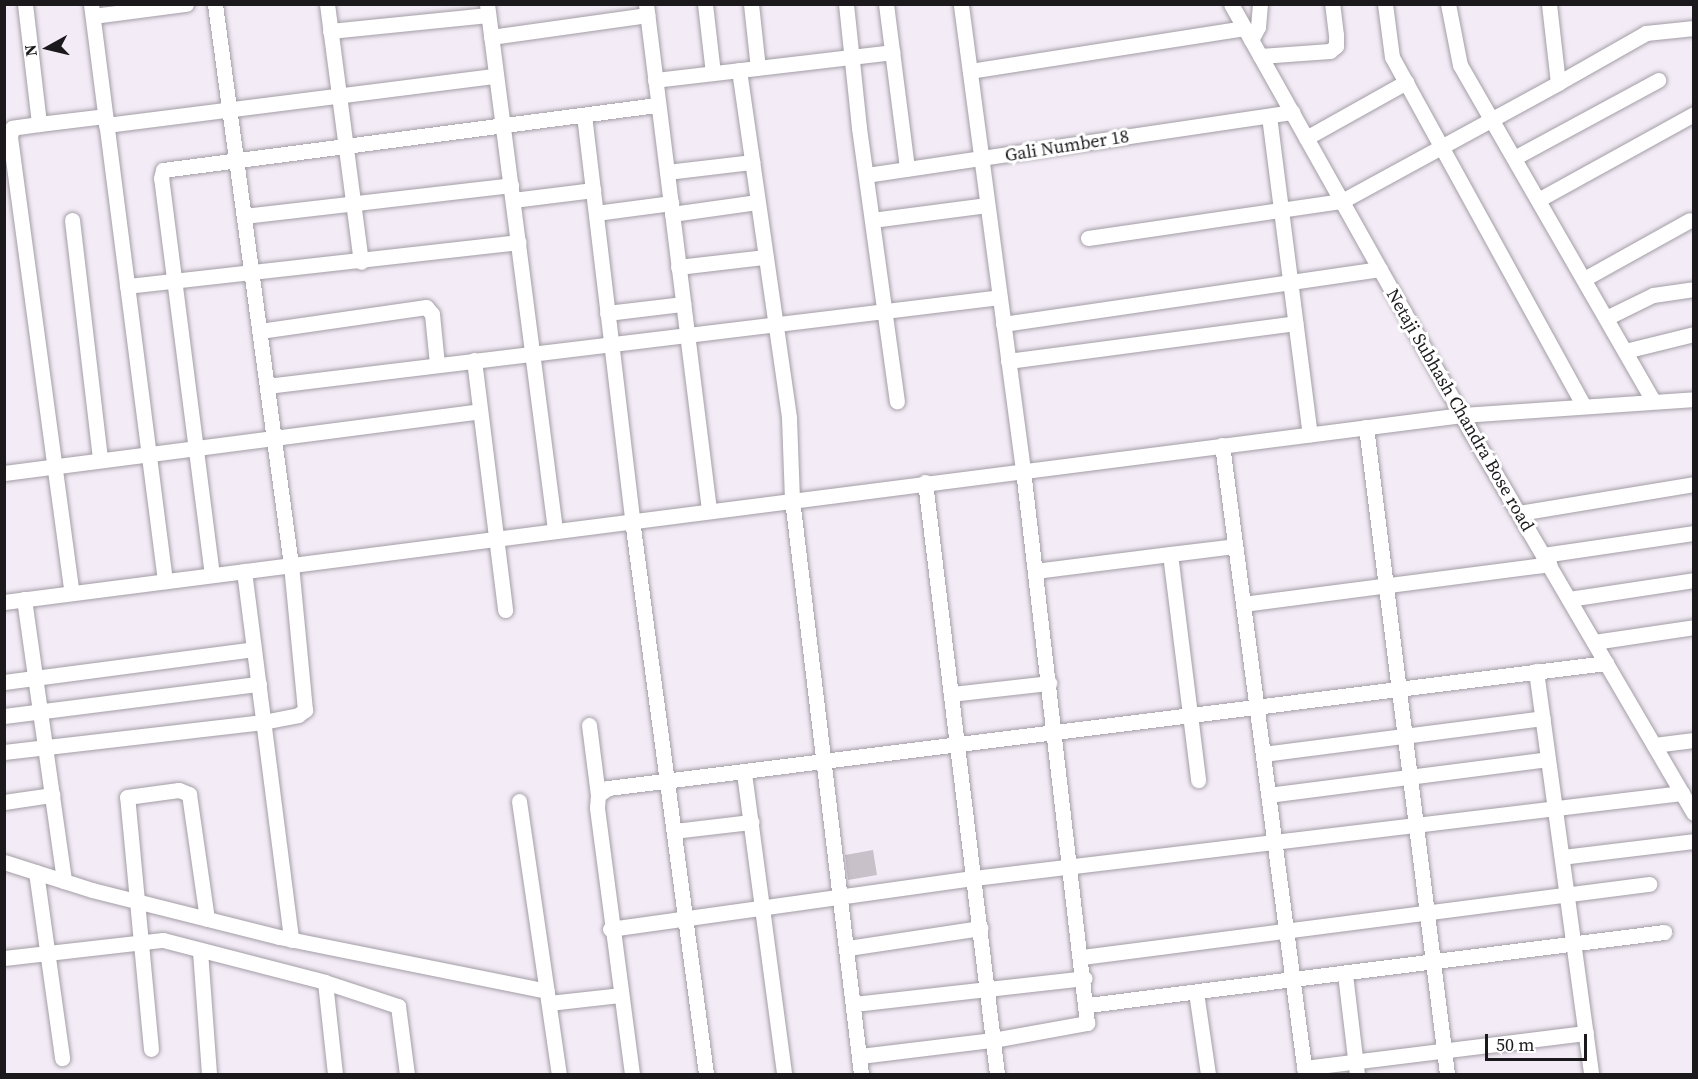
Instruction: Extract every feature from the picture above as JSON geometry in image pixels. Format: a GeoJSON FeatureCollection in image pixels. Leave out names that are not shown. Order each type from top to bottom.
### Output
{"type":"FeatureCollection","features":[{"type":"Feature","properties":{"kind":"street"},"geometry":{"type":"LineString","coordinates":[[25,4],[39,124]]}},
{"type":"Feature","properties":{"kind":"street"},"geometry":{"type":"LineString","coordinates":[[165,581],[92,10],[186,4]]}},
{"type":"Feature","properties":{"kind":"street"},"geometry":{"type":"LineString","coordinates":[[4,752],[263,722],[302,714],[307,705],[291,565],[215,4]]}},
{"type":"Feature","properties":{"kind":"street"},"geometry":{"type":"LineString","coordinates":[[327,4],[344,148],[361,262]]}},
{"type":"Feature","properties":{"kind":"street"},"geometry":{"type":"LineString","coordinates":[[705,4],[713,73]]}},
{"type":"Feature","properties":{"kind":"street"},"geometry":{"type":"LineString","coordinates":[[751,4],[758,68]]}},
{"type":"Feature","properties":{"kind":"street"},"geometry":{"type":"LineString","coordinates":[[846,4],[866,175],[897,401]]}},
{"type":"Feature","properties":{"kind":"street"},"geometry":{"type":"LineString","coordinates":[[886,4],[906,169]]}},
{"type":"Feature","properties":{"kind":"street"},"geometry":{"type":"LineString","coordinates":[[860,1056],[993,1040],[1081,1027],[1087,1023],[1085,978],[1023,470],[961,4]]}},
{"type":"Feature","properties":{"kind":"street","name":"Netaji Subhash Chandra Bose road"},"geometry":{"type":"LineString","coordinates":[[1231,4],[1518,513],[1654,745],[1685,789],[1694,813]]}},
{"type":"Feature","properties":{"kind":"street"},"geometry":{"type":"LineString","coordinates":[[969,71],[1248,34],[1258,27],[1260,4]]}},
{"type":"Feature","properties":{"kind":"street"},"geometry":{"type":"LineString","coordinates":[[1260,56],[1330,51],[1336,46],[1332,4]]}},
{"type":"Feature","properties":{"kind":"street"},"geometry":{"type":"LineString","coordinates":[[1385,4],[1392,57],[1583,404]]}},
{"type":"Feature","properties":{"kind":"street"},"geometry":{"type":"LineString","coordinates":[[1448,4],[1454,52],[1653,401]]}},
{"type":"Feature","properties":{"kind":"street"},"geometry":{"type":"LineString","coordinates":[[1549,4],[1558,83]]}},
{"type":"Feature","properties":{"kind":"street"},"geometry":{"type":"LineString","coordinates":[[330,31],[488,10],[534,352],[555,530]]}},
{"type":"Feature","properties":{"kind":"street"},"geometry":{"type":"LineString","coordinates":[[491,37],[647,10],[708,510]]}},
{"type":"Feature","properties":{"kind":"street"},"geometry":{"type":"LineString","coordinates":[[1088,238],[1342,201],[1646,33],[1694,27]]}},
{"type":"Feature","properties":{"kind":"street"},"geometry":{"type":"LineString","coordinates":[[656,80],[892,52]]}},
{"type":"Feature","properties":{"kind":"street"},"geometry":{"type":"LineString","coordinates":[[739,70],[789,418],[792,499],[848,948],[861,1074]]}},
{"type":"Feature","properties":{"kind":"street"},"geometry":{"type":"LineString","coordinates":[[72,593],[54,465],[11,200],[10,132],[16,127],[39,124],[230,112],[496,76]]}},
{"type":"Feature","properties":{"kind":"street"},"geometry":{"type":"LineString","coordinates":[[1514,158],[1658,81]]}},
{"type":"Feature","properties":{"kind":"street"},"geometry":{"type":"LineString","coordinates":[[1306,138],[1406,82]]}},
{"type":"Feature","properties":{"kind":"street"},"geometry":{"type":"LineString","coordinates":[[212,575],[161,173],[167,169],[503,128],[658,105]]}},
{"type":"Feature","properties":{"kind":"street","name":"Gali Number 18"},"geometry":{"type":"LineString","coordinates":[[866,175],[1292,112]]}},
{"type":"Feature","properties":{"kind":"street"},"geometry":{"type":"LineString","coordinates":[[1538,200],[1694,114]]}},
{"type":"Feature","properties":{"kind":"street"},"geometry":{"type":"LineString","coordinates":[[584,116],[632,520],[706,1074]]}},
{"type":"Feature","properties":{"kind":"street"},"geometry":{"type":"LineString","coordinates":[[1269,116],[1311,434]]}},
{"type":"Feature","properties":{"kind":"street"},"geometry":{"type":"LineString","coordinates":[[667,172],[752,162]]}},
{"type":"Feature","properties":{"kind":"street"},"geometry":{"type":"LineString","coordinates":[[244,216],[512,193],[593,190]]}},
{"type":"Feature","properties":{"kind":"street"},"geometry":{"type":"LineString","coordinates":[[596,213],[757,202]]}},
{"type":"Feature","properties":{"kind":"street"},"geometry":{"type":"LineString","coordinates":[[872,220],[987,205]]}},
{"type":"Feature","properties":{"kind":"street"},"geometry":{"type":"LineString","coordinates":[[72,220],[100,459]]}},
{"type":"Feature","properties":{"kind":"street"},"geometry":{"type":"LineString","coordinates":[[1584,279],[1690,220]]}},
{"type":"Feature","properties":{"kind":"street"},"geometry":{"type":"LineString","coordinates":[[127,286],[361,262],[519,242]]}},
{"type":"Feature","properties":{"kind":"street"},"geometry":{"type":"LineString","coordinates":[[678,267],[765,257]]}},
{"type":"Feature","properties":{"kind":"street"},"geometry":{"type":"LineString","coordinates":[[1003,324],[1290,279],[1380,269]]}},
{"type":"Feature","properties":{"kind":"street"},"geometry":{"type":"LineString","coordinates":[[1606,318],[1653,295],[1694,289]]}},
{"type":"Feature","properties":{"kind":"street"},"geometry":{"type":"LineString","coordinates":[[267,386],[776,321],[1000,297]]}},
{"type":"Feature","properties":{"kind":"street"},"geometry":{"type":"LineString","coordinates":[[607,313],[683,304]]}},
{"type":"Feature","properties":{"kind":"street"},"geometry":{"type":"LineString","coordinates":[[260,331],[426,307],[432,314],[437,364]]}},
{"type":"Feature","properties":{"kind":"street"},"geometry":{"type":"LineString","coordinates":[[1008,361],[1296,323]]}},
{"type":"Feature","properties":{"kind":"street"},"geometry":{"type":"LineString","coordinates":[[1625,351],[1694,334]]}},
{"type":"Feature","properties":{"kind":"street"},"geometry":{"type":"LineString","coordinates":[[474,360],[505,610]]}},
{"type":"Feature","properties":{"kind":"street"},"geometry":{"type":"LineString","coordinates":[[4,602],[792,499],[1462,415],[1583,404],[1694,399]]}},
{"type":"Feature","properties":{"kind":"street"},"geometry":{"type":"LineString","coordinates":[[4,472],[480,411]]}},
{"type":"Feature","properties":{"kind":"street"},"geometry":{"type":"LineString","coordinates":[[1366,427],[1447,1074]]}},
{"type":"Feature","properties":{"kind":"street"},"geometry":{"type":"LineString","coordinates":[[1222,445],[1305,1071],[1356,1067],[1444,1049],[1586,1034]]}},
{"type":"Feature","properties":{"kind":"street"},"geometry":{"type":"LineString","coordinates":[[925,482],[998,1074]]}},
{"type":"Feature","properties":{"kind":"street"},"geometry":{"type":"LineString","coordinates":[[1518,513],[1694,484]]}},
{"type":"Feature","properties":{"kind":"street"},"geometry":{"type":"LineString","coordinates":[[1243,604],[1546,560],[1694,533]]}},
{"type":"Feature","properties":{"kind":"street"},"geometry":{"type":"LineString","coordinates":[[1035,571],[1235,546]]}},
{"type":"Feature","properties":{"kind":"street"},"geometry":{"type":"LineString","coordinates":[[1170,554],[1198,780]]}},
{"type":"Feature","properties":{"kind":"street"},"geometry":{"type":"LineString","coordinates":[[244,571],[291,940]]}},
{"type":"Feature","properties":{"kind":"street"},"geometry":{"type":"LineString","coordinates":[[1569,599],[1694,580]]}},
{"type":"Feature","properties":{"kind":"street"},"geometry":{"type":"LineString","coordinates":[[24,599],[64,881]]}},
{"type":"Feature","properties":{"kind":"street"},"geometry":{"type":"LineString","coordinates":[[1594,642],[1694,627]]}},
{"type":"Feature","properties":{"kind":"street"},"geometry":{"type":"LineString","coordinates":[[4,682],[254,649]]}},
{"type":"Feature","properties":{"kind":"street"},"geometry":{"type":"LineString","coordinates":[[598,795],[608,788],[667,780],[744,773],[1606,663]]}},
{"type":"Feature","properties":{"kind":"street"},"geometry":{"type":"LineString","coordinates":[[1536,671],[1591,1074]]}},
{"type":"Feature","properties":{"kind":"street"},"geometry":{"type":"LineString","coordinates":[[951,694],[1049,683]]}},
{"type":"Feature","properties":{"kind":"street"},"geometry":{"type":"LineString","coordinates":[[4,716],[258,684]]}},
{"type":"Feature","properties":{"kind":"street"},"geometry":{"type":"LineString","coordinates":[[1263,754],[1543,718]]}},
{"type":"Feature","properties":{"kind":"street"},"geometry":{"type":"LineString","coordinates":[[589,725],[610,929],[632,1074]]}},
{"type":"Feature","properties":{"kind":"street"},"geometry":{"type":"LineString","coordinates":[[1654,745],[1694,740]]}},
{"type":"Feature","properties":{"kind":"street"},"geometry":{"type":"LineString","coordinates":[[1268,795],[1548,759]]}},
{"type":"Feature","properties":{"kind":"street"},"geometry":{"type":"LineString","coordinates":[[744,773],[764,909],[784,1074]]}},
{"type":"Feature","properties":{"kind":"street"},"geometry":{"type":"LineString","coordinates":[[151,1049],[125,799],[184,789],[189,794],[207,919]]}},
{"type":"Feature","properties":{"kind":"street"},"geometry":{"type":"LineString","coordinates":[[610,929],[974,878],[1071,869],[1417,824],[1555,809],[1685,789]]}},
{"type":"Feature","properties":{"kind":"street"},"geometry":{"type":"LineString","coordinates":[[4,802],[52,795]]}},
{"type":"Feature","properties":{"kind":"street"},"geometry":{"type":"LineString","coordinates":[[519,801],[559,1074]]}},
{"type":"Feature","properties":{"kind":"street"},"geometry":{"type":"LineString","coordinates":[[674,831],[752,822]]}},
{"type":"Feature","properties":{"kind":"street"},"geometry":{"type":"LineString","coordinates":[[1562,857],[1694,841]]}},
{"type":"Feature","properties":{"kind":"street"},"geometry":{"type":"LineString","coordinates":[[4,862],[64,881],[291,940],[548,997],[620,995]]}},
{"type":"Feature","properties":{"kind":"street"},"geometry":{"type":"LineString","coordinates":[[36,872],[62,1058]]}},
{"type":"Feature","properties":{"kind":"street"},"geometry":{"type":"LineString","coordinates":[[1082,957],[1649,884]]}},
{"type":"Feature","properties":{"kind":"street"},"geometry":{"type":"LineString","coordinates":[[848,948],[980,928]]}},
{"type":"Feature","properties":{"kind":"street"},"geometry":{"type":"LineString","coordinates":[[1088,1005],[1434,963],[1664,932]]}},
{"type":"Feature","properties":{"kind":"street"},"geometry":{"type":"LineString","coordinates":[[4,958],[138,941],[163,940],[325,982],[398,1006],[407,1074]]}},
{"type":"Feature","properties":{"kind":"street"},"geometry":{"type":"LineString","coordinates":[[200,951],[209,1074]]}},
{"type":"Feature","properties":{"kind":"street"},"geometry":{"type":"LineString","coordinates":[[1345,974],[1356,1067]]}},
{"type":"Feature","properties":{"kind":"street"},"geometry":{"type":"LineString","coordinates":[[854,1004],[1085,978]]}},
{"type":"Feature","properties":{"kind":"street"},"geometry":{"type":"LineString","coordinates":[[325,982],[335,1074]]}},
{"type":"Feature","properties":{"kind":"street"},"geometry":{"type":"LineString","coordinates":[[1196,992],[1208,1074]]}},
{"type":"Feature","properties":{"kind":"building"},"geometry":{"type":"Polygon","coordinates":[[[873,850],[877,875],[848,880],[845,855],[873,850]]]}}]}
